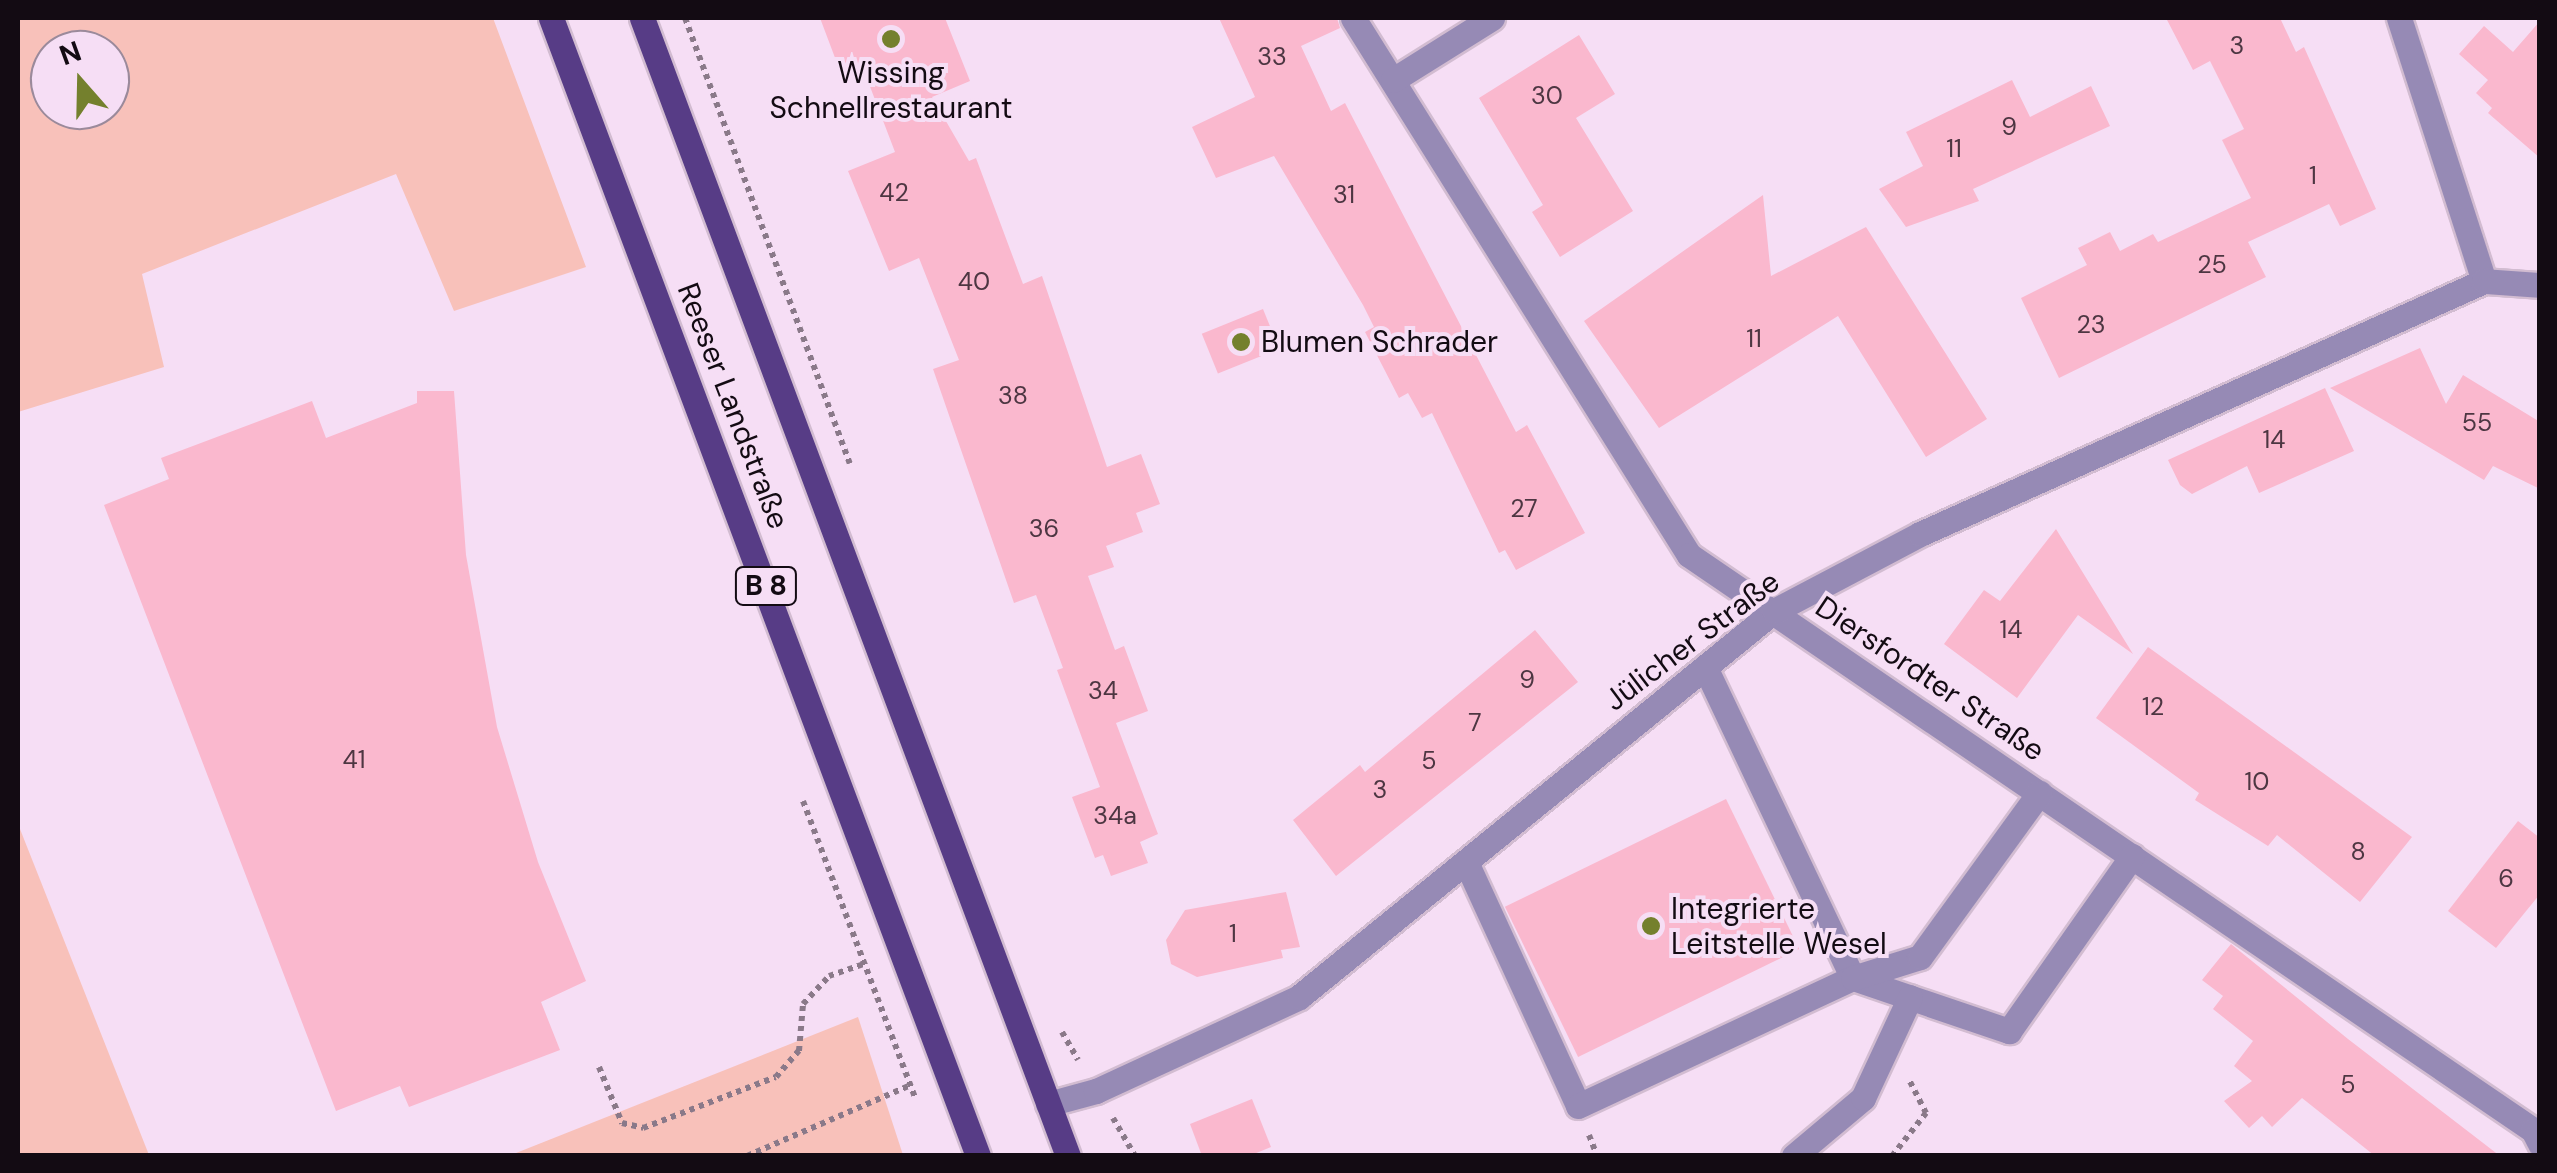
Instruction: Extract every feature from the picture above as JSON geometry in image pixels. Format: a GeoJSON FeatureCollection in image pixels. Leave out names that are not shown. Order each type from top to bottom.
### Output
{"type":"FeatureCollection","features":[{"type":"Feature","properties":{"kind":"main road","name":"Reeser Landstraße"},"geometry":{"type":"LineString","coordinates":[[552,18],[978,1156]]}},
{"type":"Feature","properties":{"kind":"main road","name":"Reeser Landstraße"},"geometry":{"type":"LineString","coordinates":[[642,18],[1068,1156]]}},
{"type":"Feature","properties":{"kind":"street","name":"Diersfordter Straße"},"geometry":{"type":"LineString","coordinates":[[1353,18],[1689,555],[2533,1130],[2540,1144]]}},
{"type":"Feature","properties":{"kind":"street"},"geometry":{"type":"LineString","coordinates":[[1393,80],[1492,18]]}},
{"type":"Feature","properties":{"kind":"street"},"geometry":{"type":"LineString","coordinates":[[2399,18],[2484,281]]}},
{"type":"Feature","properties":{"kind":"street","name":"Jülicher Straße"},"geometry":{"type":"LineString","coordinates":[[1048,1104],[1096,1091],[1299,998],[1774,611],[1920,534],[2484,281],[2540,285]]}},
{"type":"Feature","properties":{"kind":"street"},"geometry":{"type":"LineString","coordinates":[[1705,667],[1853,978],[2009,1031],[2132,856]]}},
{"type":"Feature","properties":{"kind":"street"},"geometry":{"type":"LineString","coordinates":[[1466,862],[1578,1106],[1853,978],[1920,957],[2039,792]]}},
{"type":"Feature","properties":{"kind":"street"},"geometry":{"type":"LineString","coordinates":[[1794,1156],[1863,1098],[1910,997]]}},
{"type":"Feature","properties":{"kind":"path"},"geometry":{"type":"LineString","coordinates":[[685,18],[852,468]]}},
{"type":"Feature","properties":{"kind":"path"},"geometry":{"type":"LineString","coordinates":[[599,1067],[622,1123],[643,1128],[776,1076],[798,1051],[803,1004],[829,976],[863,964]]}},
{"type":"Feature","properties":{"kind":"path"},"geometry":{"type":"LineString","coordinates":[[1052,1014],[1136,1156]]}},
{"type":"Feature","properties":{"kind":"path"},"geometry":{"type":"LineString","coordinates":[[1890,1042],[1926,1113],[1892,1156]]}},
{"type":"Feature","properties":{"kind":"path"},"geometry":{"type":"LineString","coordinates":[[747,1156],[909,1086]]}},
{"type":"Feature","properties":{"kind":"shaded area"},"geometry":{"type":"Polygon","coordinates":[[[18,18],[493,18],[586,267],[454,311],[396,174],[142,274],[164,367],[18,412],[18,18]]]}},
{"type":"Feature","properties":{"kind":"shaded area"},"geometry":{"type":"Polygon","coordinates":[[[18,824],[149,1155],[18,1155],[18,824]]]}},
{"type":"Feature","properties":{"kind":"shaded area"},"geometry":{"type":"Polygon","coordinates":[[[858,1017],[903,1155],[511,1155],[858,1017]]]}},
{"type":"Feature","properties":{"kind":"building"},"geometry":{"type":"Polygon","coordinates":[[[820,18],[945,18],[970,81],[932,97],[969,161],[976,158],[1023,284],[1042,276],[1107,467],[1141,454],[1160,504],[1136,513],[1143,532],[1106,546],[1114,567],[1088,576],[1115,650],[1124,646],[1148,711],[1116,723],[1158,834],[1140,842],[1148,863],[1111,876],[1103,855],[1095,858],[1072,797],[1100,787],[1057,670],[1063,668],[1036,595],[1014,603],[933,369],[959,360],[919,258],[889,271],[848,171],[895,152],[861,63],[840,71],[820,18]]]}},
{"type":"Feature","properties":{"kind":"building"},"geometry":{"type":"Polygon","coordinates":[[[1219,18],[1337,18],[1340,28],[1301,46],[1331,111],[1345,103],[1516,432],[1527,425],[1585,533],[1516,570],[1505,550],[1499,553],[1432,413],[1422,418],[1408,393],[1399,398],[1365,332],[1374,327],[1363,305],[1274,156],[1216,178],[1192,127],[1255,97],[1219,18]]]}},
{"type":"Feature","properties":{"kind":"building"},"geometry":{"type":"Polygon","coordinates":[[[2166,18],[2280,18],[2296,52],[2304,47],[2376,209],[2340,226],[2329,204],[2248,242],[2266,277],[2059,378],[2021,298],[2087,265],[2078,248],[2110,232],[2120,251],[2153,234],[2158,242],[2251,198],[2222,140],[2244,129],[2210,61],[2193,70],[2166,18]]]}},
{"type":"Feature","properties":{"kind":"building"},"geometry":{"type":"Polygon","coordinates":[[[2540,21],[2540,158],[2488,113],[2492,108],[2476,93],[2488,80],[2459,54],[2484,26],[2513,52],[2540,21]]]}},
{"type":"Feature","properties":{"kind":"building"},"geometry":{"type":"Polygon","coordinates":[[[1579,35],[1615,94],[1576,118],[1633,211],[1560,257],[1532,212],[1543,205],[1479,98],[1579,35]]]}},
{"type":"Feature","properties":{"kind":"building"},"geometry":{"type":"Polygon","coordinates":[[[2012,80],[2030,117],[2091,86],[2110,126],[1973,189],[1979,201],[1906,227],[1879,189],[1923,166],[1906,132],[2012,80]]]}},
{"type":"Feature","properties":{"kind":"building"},"geometry":{"type":"Polygon","coordinates":[[[1763,195],[1771,276],[1866,227],[1987,419],[1926,457],[1838,316],[1659,428],[1584,321],[1763,195]]]}},
{"type":"Feature","properties":{"kind":"building","name":"Blumen Schrader"},"geometry":{"type":"Polygon","coordinates":[[[1263,309],[1279,349],[1218,374],[1202,334],[1263,309]]]}},
{"type":"Feature","properties":{"kind":"building"},"geometry":{"type":"Polygon","coordinates":[[[2420,348],[2446,404],[2463,375],[2540,422],[2540,489],[2493,466],[2484,480],[2330,388],[2420,348]]]}},
{"type":"Feature","properties":{"kind":"building"},"geometry":{"type":"Polygon","coordinates":[[[2325,388],[2354,451],[2259,493],[2247,466],[2192,494],[2180,485],[2168,460],[2325,388]]]}},
{"type":"Feature","properties":{"kind":"building"},"geometry":{"type":"Polygon","coordinates":[[[417,391],[454,391],[466,555],[497,727],[538,862],[586,981],[541,1002],[560,1050],[409,1107],[400,1086],[336,1111],[104,505],[169,479],[161,458],[312,401],[326,438],[417,403],[417,391]]]}},
{"type":"Feature","properties":{"kind":"building"},"geometry":{"type":"Polygon","coordinates":[[[2056,529],[2133,654],[2078,615],[2017,698],[1944,644],[1984,590],[2000,601],[2056,529]]]}},
{"type":"Feature","properties":{"kind":"building"},"geometry":{"type":"Polygon","coordinates":[[[1535,630],[1578,682],[1336,876],[1293,820],[1360,765],[1365,772],[1535,630]]]}},
{"type":"Feature","properties":{"kind":"building"},"geometry":{"type":"Polygon","coordinates":[[[2148,647],[2412,837],[2360,902],[2277,835],[2268,846],[2195,800],[2199,793],[2096,718],[2148,647]]]}},
{"type":"Feature","properties":{"kind":"building","name":"Integrierte Leitstelle Wesel"},"geometry":{"type":"Polygon","coordinates":[[[1726,799],[1799,949],[1578,1057],[1505,907],[1726,799]]]}},
{"type":"Feature","properties":{"kind":"building"},"geometry":{"type":"Polygon","coordinates":[[[2518,821],[2540,838],[2540,894],[2496,948],[2448,911],[2518,821]]]}},
{"type":"Feature","properties":{"kind":"building"},"geometry":{"type":"Polygon","coordinates":[[[1286,892],[1300,947],[1281,950],[1283,958],[1197,977],[1171,964],[1166,940],[1185,910],[1286,892]]]}},
{"type":"Feature","properties":{"kind":"building"},"geometry":{"type":"Polygon","coordinates":[[[2231,944],[2500,1156],[2375,1156],[2302,1098],[2272,1127],[2262,1116],[2249,1128],[2224,1101],[2252,1081],[2234,1066],[2253,1041],[2213,1009],[2223,996],[2202,980],[2231,944]]]}},
{"type":"Feature","properties":{"kind":"building"},"geometry":{"type":"Polygon","coordinates":[[[1252,1099],[1271,1147],[1249,1156],[1202,1156],[1190,1124],[1252,1099]]]}},
{"type":"Feature","properties":{"kind":"place","name":"Wissing Schnellrestaurant"},"geometry":{"type":"Point","coordinates":[891,39]}},
{"type":"Feature","properties":{"kind":"place","name":"Blumen Schrader"},"geometry":{"type":"Point","coordinates":[1241,342]}},
{"type":"Feature","properties":{"kind":"place","name":"Integrierte Leitstelle Wesel"},"geometry":{"type":"Point","coordinates":[1651,926]}}]}
